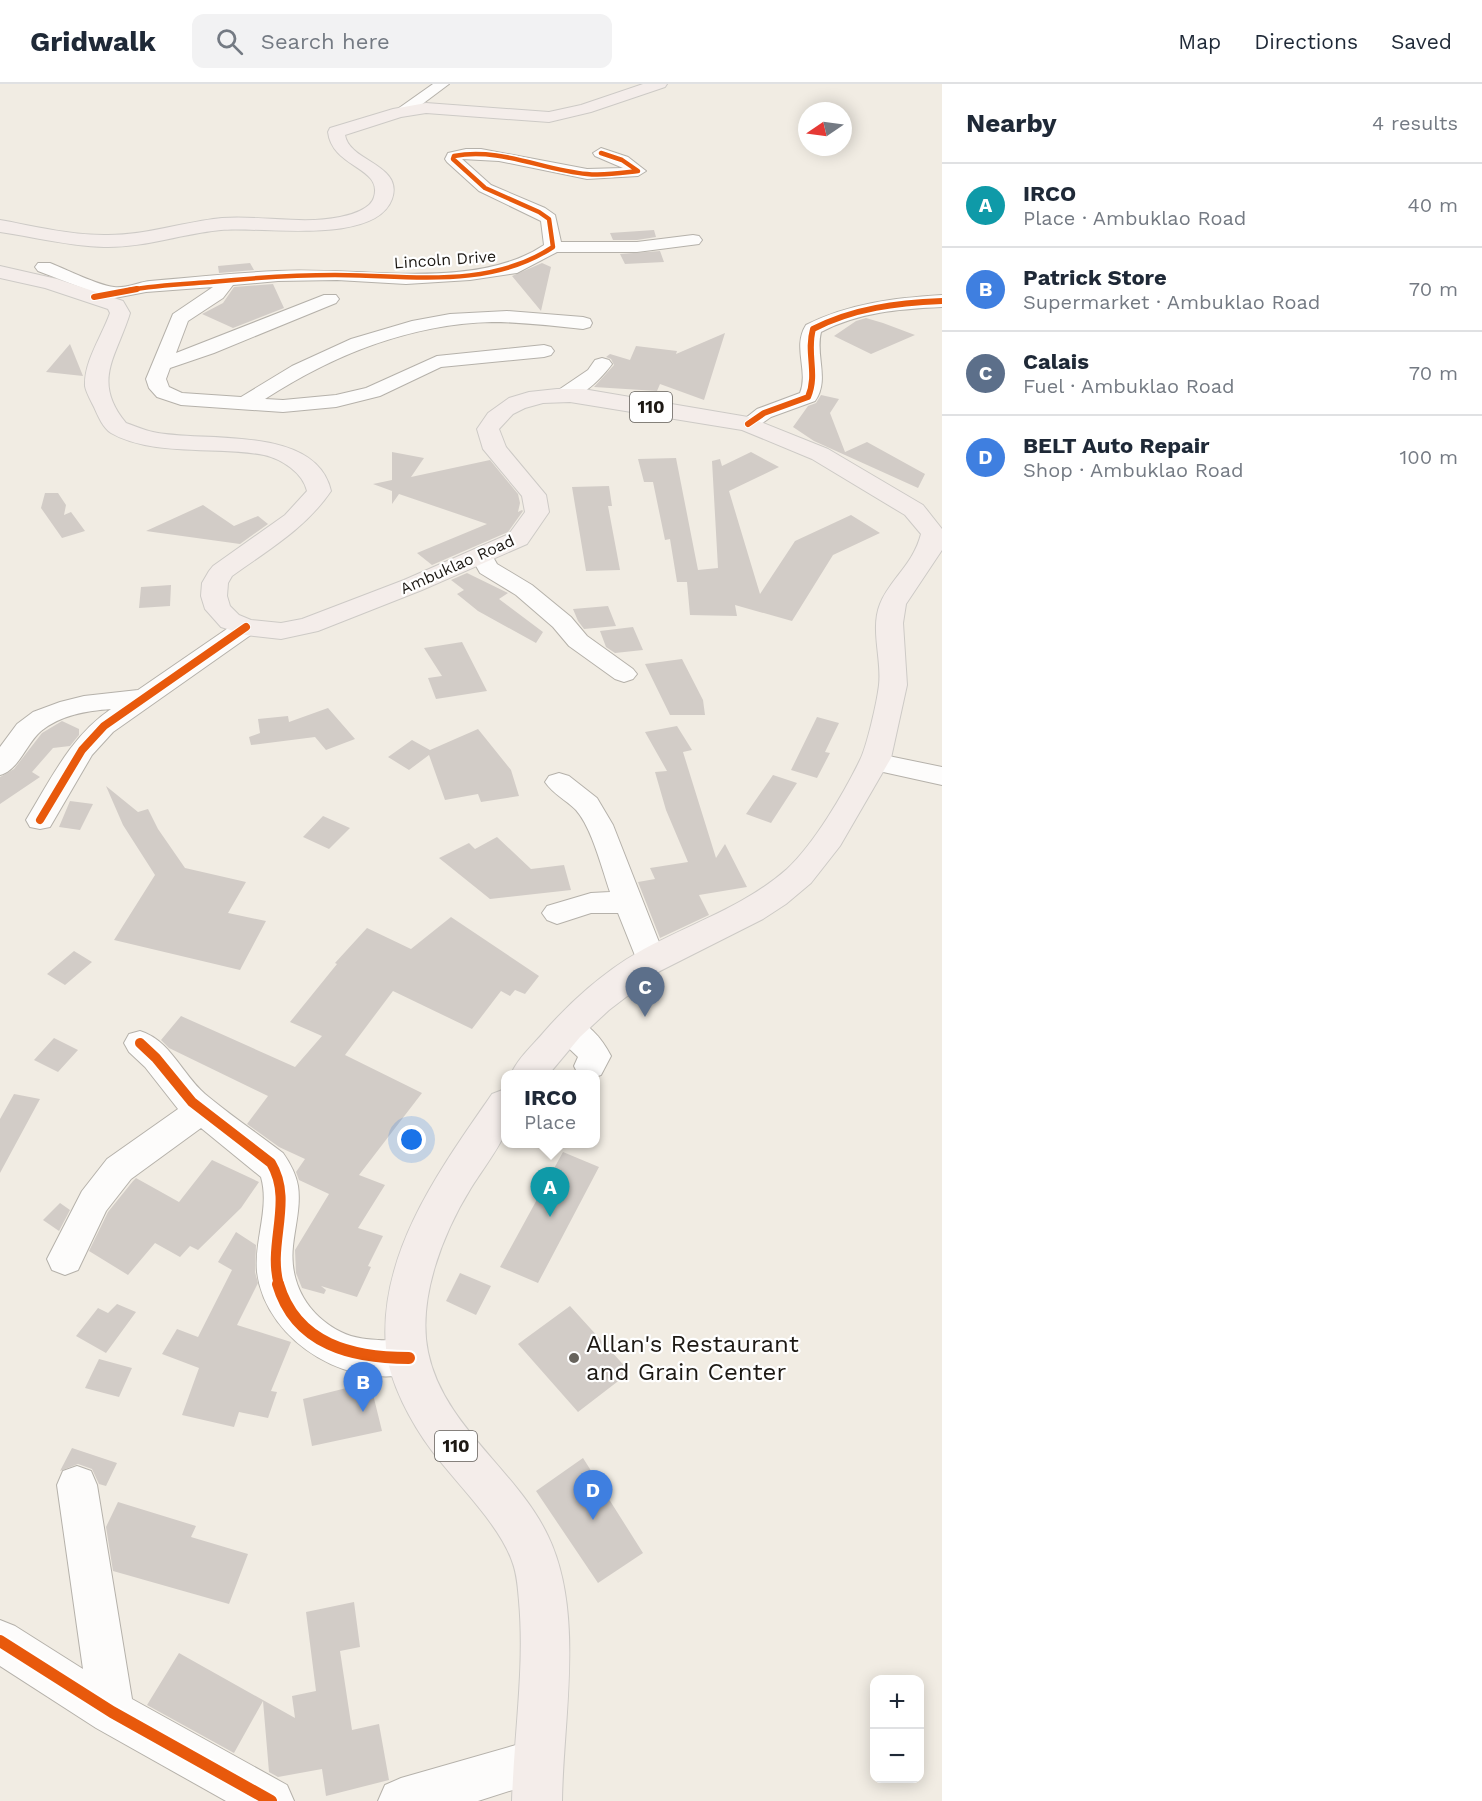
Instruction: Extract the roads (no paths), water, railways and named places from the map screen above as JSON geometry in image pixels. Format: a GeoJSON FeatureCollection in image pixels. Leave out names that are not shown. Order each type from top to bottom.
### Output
{"type":"FeatureCollection","features":[{"type":"Feature","properties":{"kind":"main road"},"geometry":{"type":"LineString","coordinates":[[0,226],[84,239],[114,241],[170,234],[220,224],[250,222],[325,224],[359,218],[377,208],[384,196],[383,181],[377,170],[342,151],[337,144],[336,132],[404,111],[426,108],[549,117],[585,109],[659,84]]}},
{"type":"Feature","properties":{"kind":"main road"},"geometry":{"type":"LineString","coordinates":[[0,272],[105,297]]}},
{"type":"Feature","properties":{"kind":"main road","name":"Ambuklao Road"},"geometry":{"type":"LineString","coordinates":[[105,297],[116,305],[120,313],[113,335],[101,358],[96,387],[110,418],[118,428],[150,439],[270,448],[296,461],[316,477],[319,491],[308,507],[222,571],[215,583],[214,596],[218,609],[230,621],[246,627],[281,631],[309,625],[413,585],[518,539],[537,512],[534,495],[495,449],[488,429],[501,411],[532,398],[583,396],[748,424],[830,460],[914,510],[933,534],[929,550],[894,603],[890,623],[893,685],[874,762],[829,839],[800,875],[776,897],[651,960],[597,1001],[568,1028],[532,1070]]}},
{"type":"Feature","properties":{"kind":"main road","name":"110"},"geometry":{"type":"LineString","coordinates":[[501,1110],[456,1176],[421,1245],[406,1297],[404,1340],[414,1381],[438,1425],[508,1510],[533,1555],[543,1605],[544,1678],[537,1781]]}},
{"type":"Feature","properties":{"kind":"street"},"geometry":{"type":"LineString","coordinates":[[404,111],[442,84]]}},
{"type":"Feature","properties":{"kind":"street"},"geometry":{"type":"LineString","coordinates":[[601,153],[622,160],[638,171],[585,174],[465,154],[454,156],[453,159],[485,188],[539,212],[549,219],[553,247],[637,247],[693,240]]}},
{"type":"Feature","properties":{"kind":"street","name":"Lincoln Drive"},"geometry":{"type":"LineString","coordinates":[[105,297],[158,294],[177,286],[278,276],[337,275],[415,279],[470,275],[510,269],[538,257],[553,247]]}},
{"type":"Feature","properties":{"kind":"street"},"geometry":{"type":"LineString","coordinates":[[44,267],[105,297]]}},
{"type":"Feature","properties":{"kind":"street"},"geometry":{"type":"LineString","coordinates":[[226,282],[217,294],[180,318],[156,379],[158,388],[164,394],[181,399],[283,406],[336,401],[373,392],[437,362],[544,351]]}},
{"type":"Feature","properties":{"kind":"street"},"geometry":{"type":"LineString","coordinates":[[162,364],[207,349],[330,299]]}},
{"type":"Feature","properties":{"kind":"street"},"geometry":{"type":"LineString","coordinates":[[748,424],[764,413],[808,397],[814,385],[814,370],[809,350],[813,329],[833,317],[872,309],[942,301]]}},
{"type":"Feature","properties":{"kind":"street"},"geometry":{"type":"LineString","coordinates":[[245,403],[264,390],[342,349],[373,338],[432,324],[482,317],[583,323]]}},
{"type":"Feature","properties":{"kind":"street"},"geometry":{"type":"LineString","coordinates":[[564,395],[596,374],[602,364]]}},
{"type":"Feature","properties":{"kind":"street"},"geometry":{"type":"LineString","coordinates":[[481,555],[488,568],[524,590],[562,622],[578,641],[624,674]]}},
{"type":"Feature","properties":{"kind":"street"},"geometry":{"type":"LineString","coordinates":[[40,820],[82,750],[104,726],[246,627]]}},
{"type":"Feature","properties":{"kind":"street"},"geometry":{"type":"LineString","coordinates":[[0,766],[30,727],[44,717],[75,707],[145,698]]}},
{"type":"Feature","properties":{"kind":"street"},"geometry":{"type":"LineString","coordinates":[[874,762],[942,776]]}},
{"type":"Feature","properties":{"kind":"street"},"geometry":{"type":"LineString","coordinates":[[559,782],[587,805],[600,825],[651,960]]}},
{"type":"Feature","properties":{"kind":"street"},"geometry":{"type":"LineString","coordinates":[[557,913],[591,903],[629,902]]}},
{"type":"Feature","properties":{"kind":"street"},"geometry":{"type":"LineString","coordinates":[[568,1028],[586,1043],[595,1056],[590,1066]]}},
{"type":"Feature","properties":{"kind":"street"},"geometry":{"type":"LineString","coordinates":[[140,1043],[156,1058],[179,1089],[201,1110],[271,1162],[278,1172],[280,1197],[274,1257],[280,1294],[296,1321],[324,1343],[363,1356],[409,1358]]}},
{"type":"Feature","properties":{"kind":"street"},"geometry":{"type":"LineString","coordinates":[[65,1259],[94,1201],[119,1169],[201,1110]]}},
{"type":"Feature","properties":{"kind":"street"},"geometry":{"type":"LineString","coordinates":[[77,1485],[112,1712]]}},
{"type":"Feature","properties":{"kind":"street"},"geometry":{"type":"LineString","coordinates":[[0,1641],[112,1712],[271,1801]]}},
{"type":"Feature","properties":{"kind":"street"},"geometry":{"type":"LineString","coordinates":[[402,1801],[537,1781]]}},
{"type":"Feature","properties":{"kind":"place","name":"Calais"},"geometry":{"type":"Point","coordinates":[645,1017]}},
{"type":"Feature","properties":{"kind":"place","name":"IRCO"},"geometry":{"type":"Point","coordinates":[550,1217]}},
{"type":"Feature","properties":{"kind":"place","name":"Allan's Restaurant and Grain Center"},"geometry":{"type":"Point","coordinates":[574,1358]}},
{"type":"Feature","properties":{"kind":"place","name":"Patrick Store"},"geometry":{"type":"Point","coordinates":[363,1412]}},
{"type":"Feature","properties":{"kind":"place","name":"BELT Auto Repair"},"geometry":{"type":"Point","coordinates":[593,1520]}}]}
